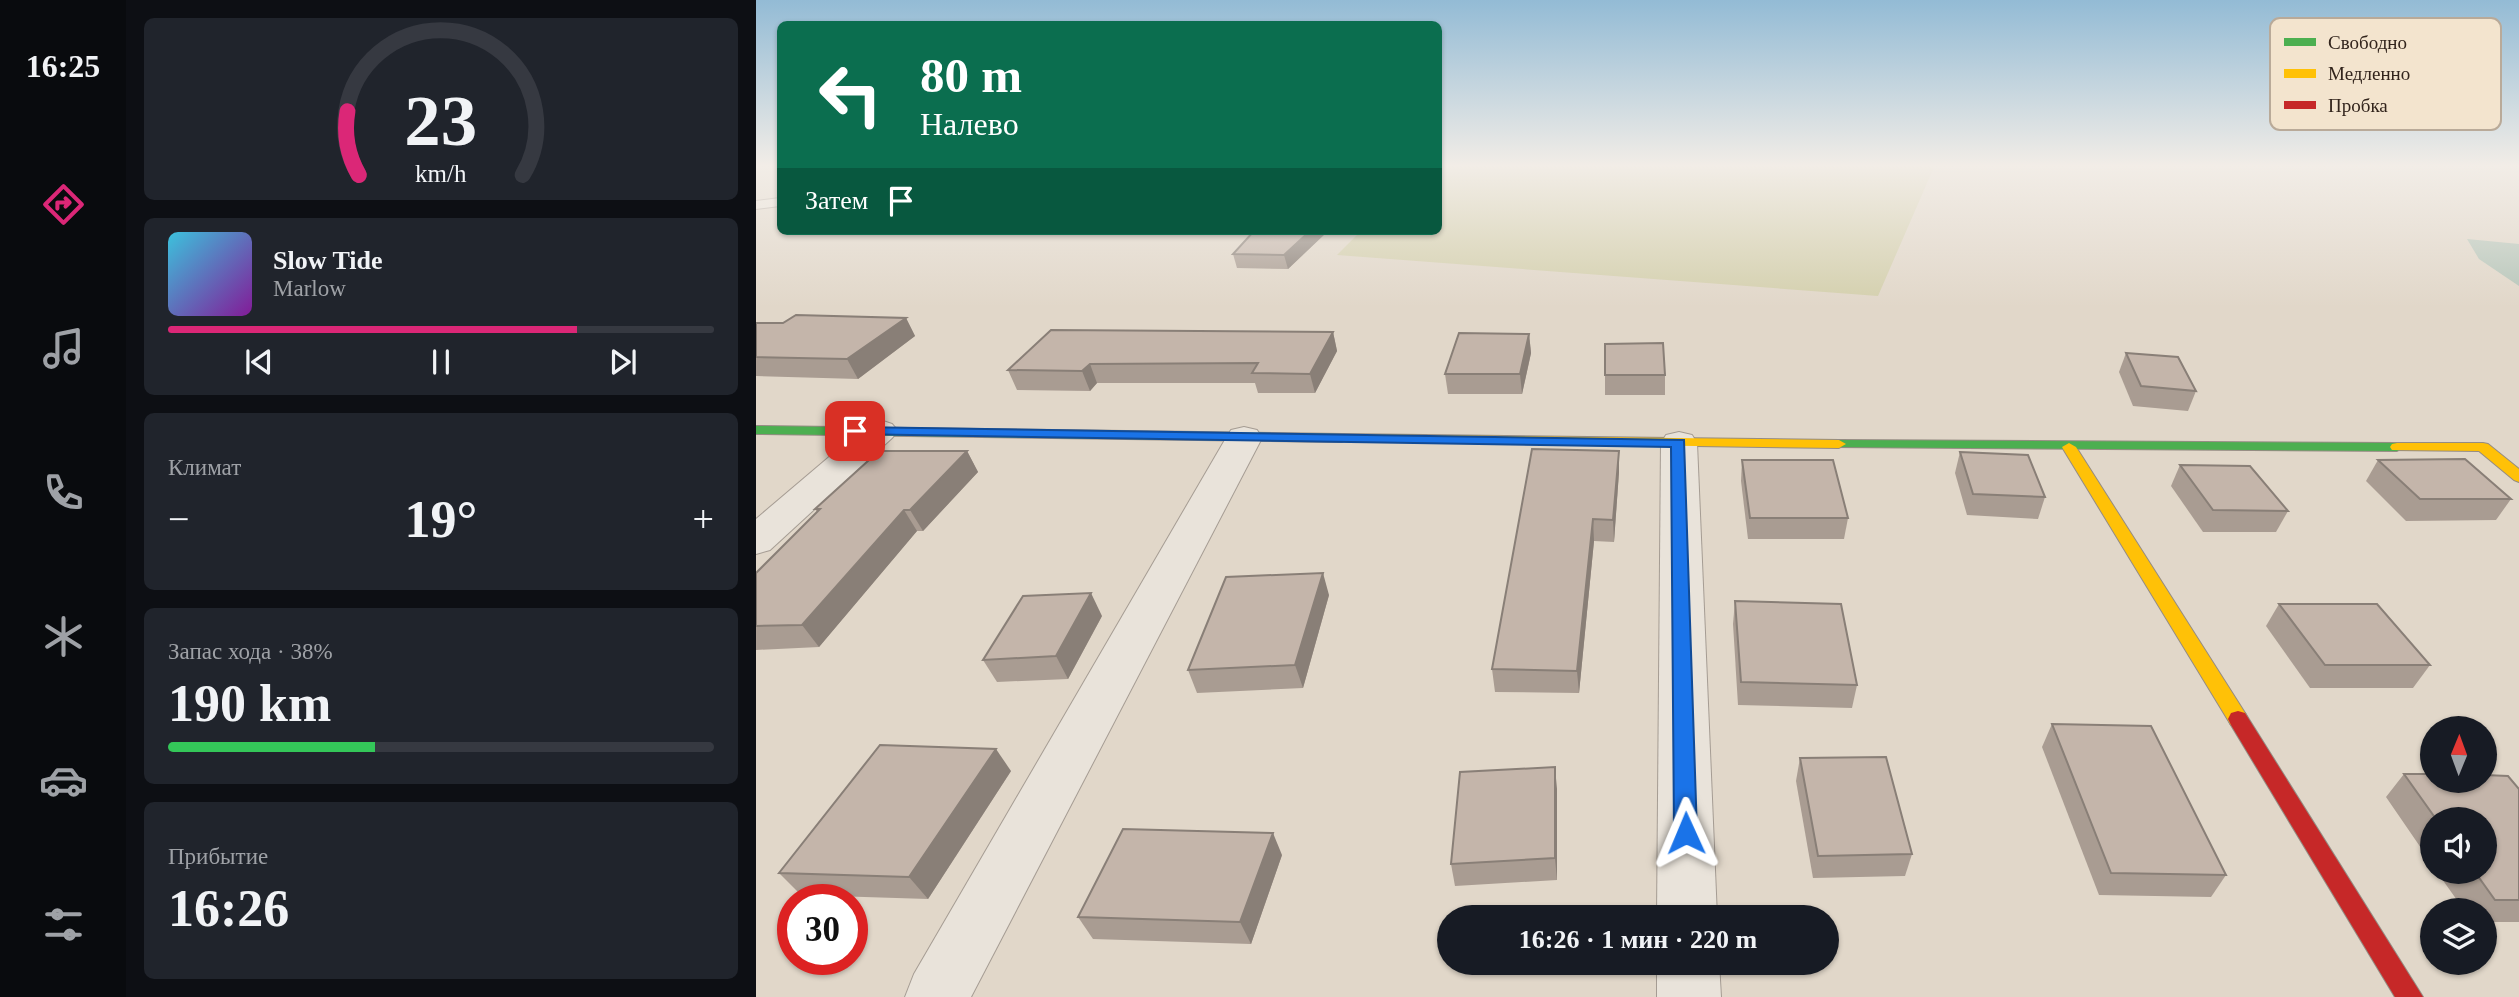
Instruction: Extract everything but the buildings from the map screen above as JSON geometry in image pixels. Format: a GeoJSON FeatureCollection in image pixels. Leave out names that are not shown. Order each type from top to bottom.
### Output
{"type":"FeatureCollection","features":[{"type":"Feature","properties":{"kind":"street"},"geometry":{"type":"LineString","coordinates":[[756,430],[2069,447],[2483,447],[2519,477]]}},
{"type":"Feature","properties":{"kind":"street"},"geometry":{"type":"LineString","coordinates":[[756,541],[880,432]]}},
{"type":"Feature","properties":{"kind":"street"},"geometry":{"type":"LineString","coordinates":[[937,997],[1244,438]]}},
{"type":"Feature","properties":{"kind":"street"},"geometry":{"type":"LineString","coordinates":[[1679,443],[1687,905]]}},
{"type":"Feature","properties":{"kind":"street"},"geometry":{"type":"LineString","coordinates":[[2069,447],[2410,997]]}},
{"type":"Feature","properties":{"kind":"street"},"geometry":{"type":"LineString","coordinates":[[1688,975],[1689,997]]}},
{"type":"Feature","properties":{"kind":"shaded area"},"geometry":{"type":"Polygon","coordinates":[[[1442,214],[1914,214],[1878,296],[1337,255],[1357,235],[1442,235],[1442,214]]]}},
{"type":"Feature","properties":{"kind":"shaded area"},"geometry":{"type":"Polygon","coordinates":[[[2467,239],[2519,244],[2519,286],[2479,259],[2467,239]]]}},
{"type":"Feature","properties":{"kind":"traffic: fast"},"geometry":{"type":"LineString","coordinates":[[756,430],[1342,438]]}},
{"type":"Feature","properties":{"kind":"traffic: fast"},"geometry":{"type":"LineString","coordinates":[[1839,444],[2397,447]]}},
{"type":"Feature","properties":{"kind":"traffic: slow"},"geometry":{"type":"LineString","coordinates":[[1342,438],[1839,444]]}},
{"type":"Feature","properties":{"kind":"traffic: slow"},"geometry":{"type":"LineString","coordinates":[[2069,447],[2238,719]]}},
{"type":"Feature","properties":{"kind":"traffic: slow"},"geometry":{"type":"LineString","coordinates":[[2397,447],[2483,447],[2519,477]]}},
{"type":"Feature","properties":{"kind":"traffic: jam"},"geometry":{"type":"LineString","coordinates":[[2238,719],[2410,997]]}},
{"type":"Feature","properties":{"kind":"route"},"geometry":{"type":"LineString","coordinates":[[855,431],[1679,443],[1686,833]]}}]}
